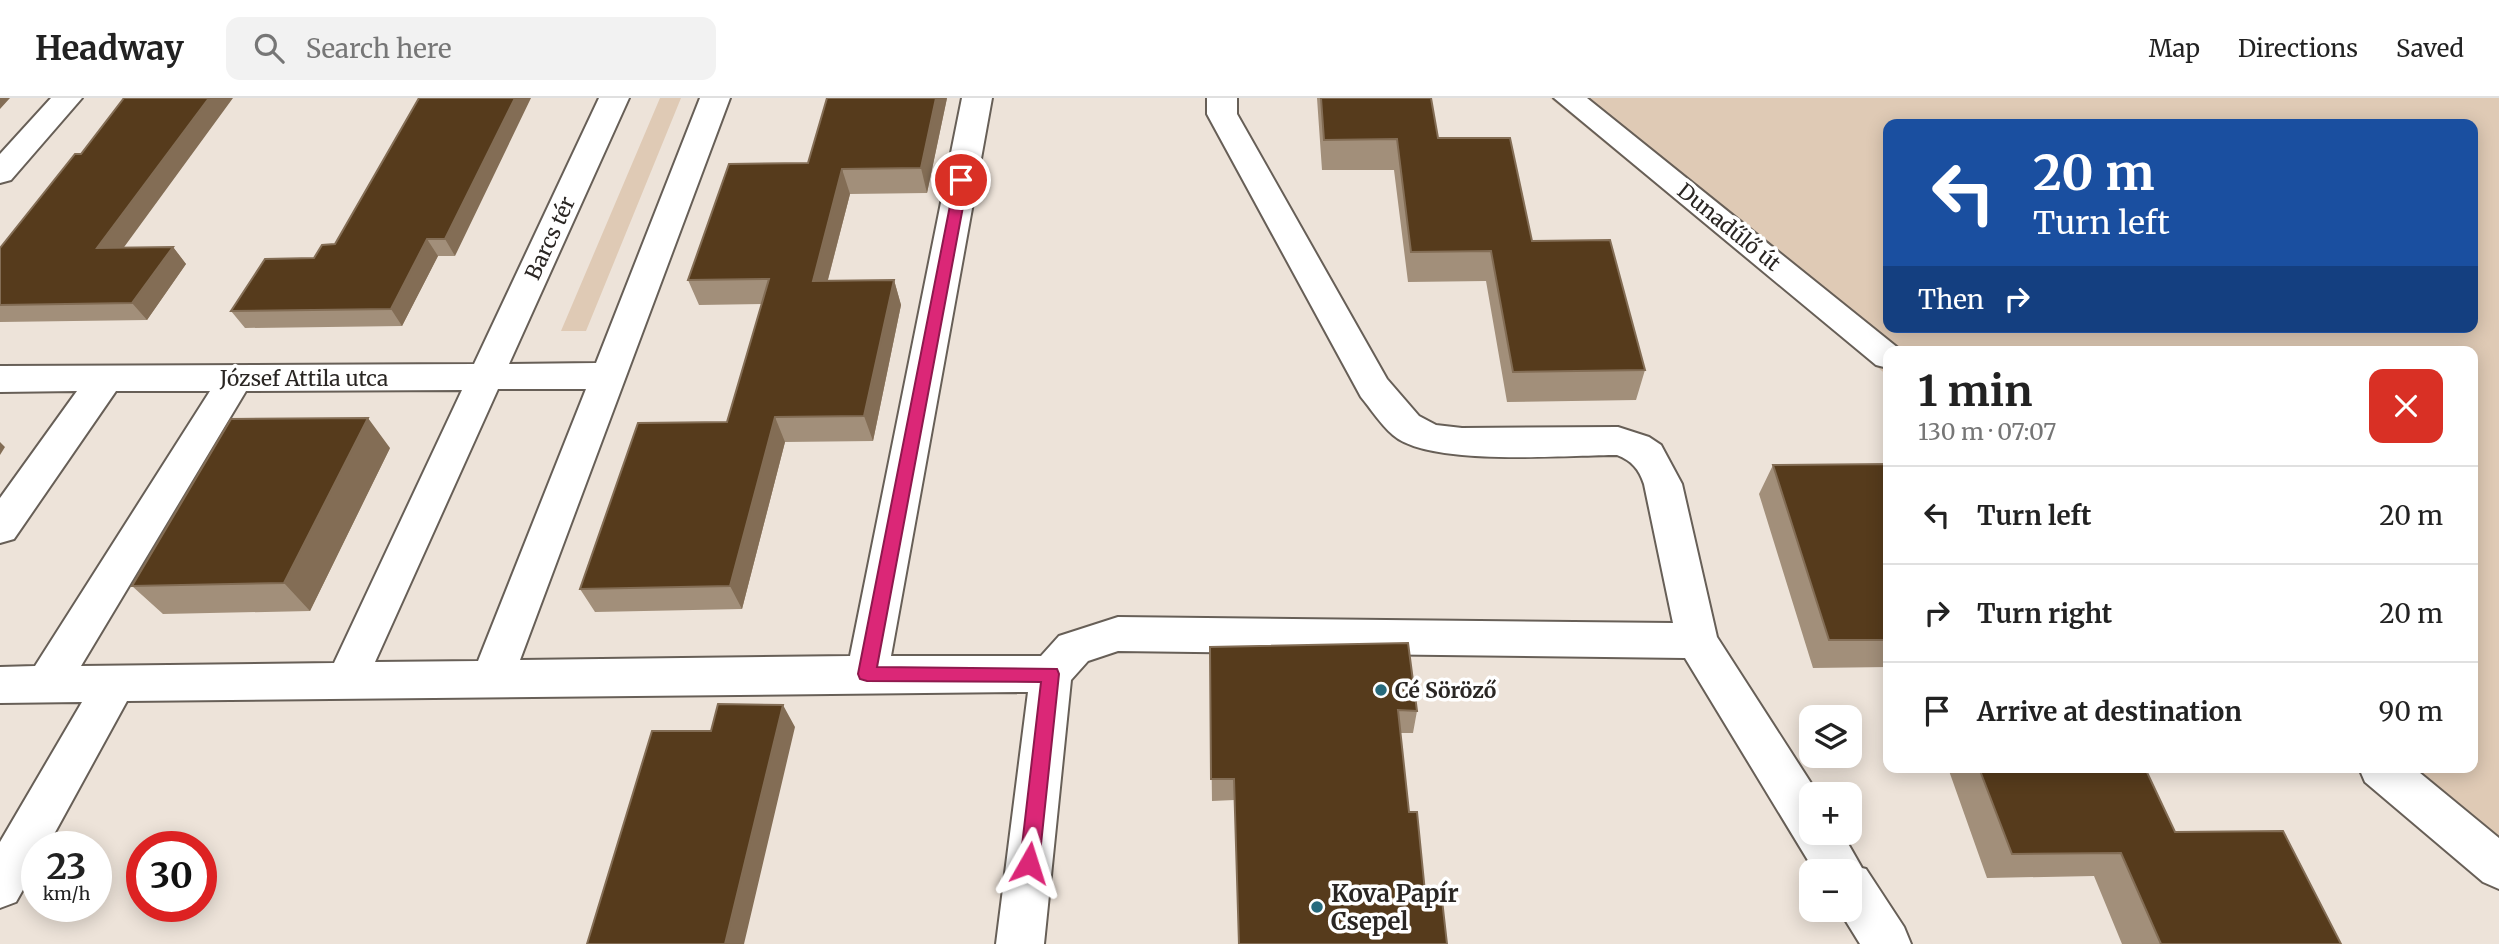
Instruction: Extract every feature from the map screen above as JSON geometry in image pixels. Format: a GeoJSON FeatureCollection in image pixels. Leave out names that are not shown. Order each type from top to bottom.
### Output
{"type":"FeatureCollection","features":[{"type":"Feature","properties":{"kind":"street"},"geometry":{"type":"LineString","coordinates":[[0,173],[67,98]]}},
{"type":"Feature","properties":{"kind":"street","name":"Barcs tér"},"geometry":{"type":"LineString","coordinates":[[346,681],[614,98]]}},
{"type":"Feature","properties":{"kind":"street"},"geometry":{"type":"LineString","coordinates":[[492,678],[715,98]]}},
{"type":"Feature","properties":{"kind":"street"},"geometry":{"type":"LineString","coordinates":[[867,674],[977,98]]}},
{"type":"Feature","properties":{"kind":"street"},"geometry":{"type":"LineString","coordinates":[[1222,98],[1222,114],[1374,388],[1406,426],[1429,438],[1462,442],[1618,441],[1642,447],[1656,464],[1663,484],[1697,641],[1799,804]]}},
{"type":"Feature","properties":{"kind":"street","name":"Dunadűlő út"},"geometry":{"type":"LineString","coordinates":[[1569,98],[1883,352]]}},
{"type":"Feature","properties":{"kind":"street","name":"József Attila utca"},"geometry":{"type":"LineString","coordinates":[[0,379],[609,376]]}},
{"type":"Feature","properties":{"kind":"street"},"geometry":{"type":"LineString","coordinates":[[47,684],[236,377]]}},
{"type":"Feature","properties":{"kind":"street"},"geometry":{"type":"LineString","coordinates":[[0,528],[106,378]]}},
{"type":"Feature","properties":{"kind":"street"},"geometry":{"type":"LineString","coordinates":[[1020,944],[1051,674],[1074,648],[1118,634],[1697,641]]}},
{"type":"Feature","properties":{"kind":"street"},"geometry":{"type":"LineString","coordinates":[[0,685],[1051,674]]}},
{"type":"Feature","properties":{"kind":"street"},"geometry":{"type":"LineString","coordinates":[[0,886],[115,683]]}},
{"type":"Feature","properties":{"kind":"street"},"geometry":{"type":"LineString","coordinates":[[2387,773],[2499,867]]}},
{"type":"Feature","properties":{"kind":"street"},"geometry":{"type":"LineString","coordinates":[[1862,904],[1887,944]]}},
{"type":"Feature","properties":{"kind":"shaded area"},"geometry":{"type":"Polygon","coordinates":[[[660,98],[681,98],[586,331],[561,331],[660,98]]]}},
{"type":"Feature","properties":{"kind":"shaded area"},"geometry":{"type":"Polygon","coordinates":[[[1550,98],[2499,98],[2499,877],[2372,773],[2478,773],[2478,346],[1883,346],[1883,372],[1550,98]]]}},
{"type":"Feature","properties":{"kind":"building"},"geometry":{"type":"Polygon","coordinates":[[[124,98],[209,98],[97,248],[173,247],[132,303],[0,305],[0,248],[75,154],[81,154],[124,98]]]}},
{"type":"Feature","properties":{"kind":"building"},"geometry":{"type":"Polygon","coordinates":[[[419,98],[515,98],[445,239],[427,239],[391,309],[231,311],[265,259],[314,258],[322,245],[335,244],[419,98]]]}},
{"type":"Feature","properties":{"kind":"building"},"geometry":{"type":"Polygon","coordinates":[[[827,98],[936,98],[921,168],[842,169],[813,281],[894,280],[864,416],[775,417],[730,586],[580,589],[638,423],[727,422],[769,279],[688,280],[729,164],[808,163],[827,98]]]}},
{"type":"Feature","properties":{"kind":"building"},"geometry":{"type":"Polygon","coordinates":[[[1321,98],[1431,98],[1438,138],[1510,138],[1532,241],[1610,240],[1645,370],[1513,372],[1491,251],[1411,252],[1397,139],[1324,140],[1321,98]]]}},
{"type":"Feature","properties":{"kind":"building"},"geometry":{"type":"Polygon","coordinates":[[[368,418],[284,583],[132,586],[231,419],[368,418]]]}},
{"type":"Feature","properties":{"kind":"building"},"geometry":{"type":"Polygon","coordinates":[[[1883,464],[1883,640],[1829,640],[1773,465],[1883,464]]]}},
{"type":"Feature","properties":{"kind":"building"},"geometry":{"type":"Polygon","coordinates":[[[1408,643],[1417,711],[1398,710],[1409,812],[1417,812],[1425,892],[1441,891],[1447,944],[1239,944],[1234,779],[1211,779],[1210,647],[1408,643]]]}},
{"type":"Feature","properties":{"kind":"building"},"geometry":{"type":"Polygon","coordinates":[[[718,704],[783,705],[725,944],[587,944],[652,731],[711,731],[718,704]]]}},
{"type":"Feature","properties":{"kind":"building"},"geometry":{"type":"Polygon","coordinates":[[[1981,773],[2147,773],[2175,832],[2283,831],[2341,944],[2161,944],[2121,853],[2012,854],[1981,773]]]}},
{"type":"Feature","properties":{"kind":"place","name":"Cé Söröző"},"geometry":{"type":"Point","coordinates":[1381,690]}},
{"type":"Feature","properties":{"kind":"place","name":"Kova Papír Csepel"},"geometry":{"type":"Point","coordinates":[1317,907]}},
{"type":"Feature","properties":{"kind":"route"},"geometry":{"type":"LineString","coordinates":[[961,180],[867,674],[1051,674],[1029,863]]}}]}
